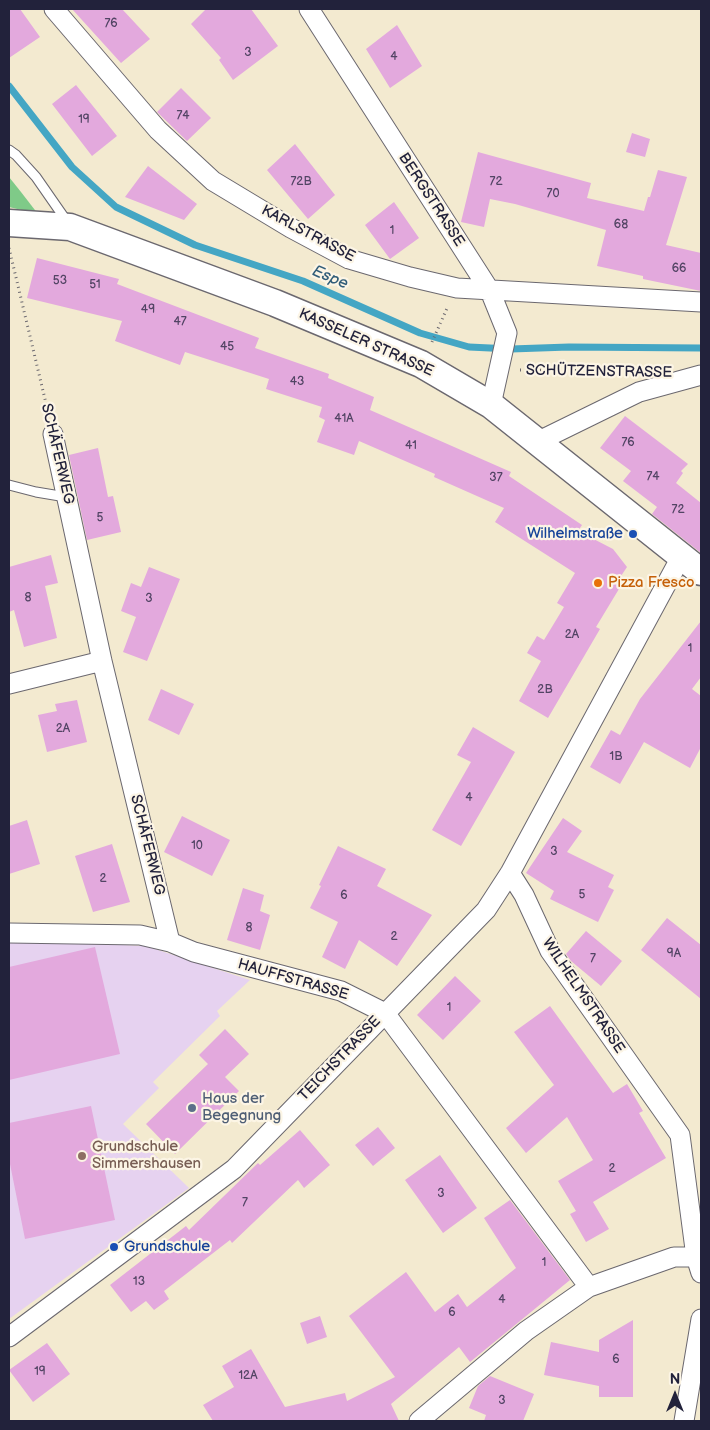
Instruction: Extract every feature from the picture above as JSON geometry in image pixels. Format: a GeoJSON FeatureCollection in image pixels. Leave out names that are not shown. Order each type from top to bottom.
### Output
{"type":"FeatureCollection","features":[{"type":"Feature","properties":{"kind":"street","name":"KARLSTRASSE"},"geometry":{"type":"LineString","coordinates":[[54,9],[158,130],[213,181],[291,228],[349,259],[456,288],[701,302]]}},
{"type":"Feature","properties":{"kind":"street","name":"BERGSTRASSE"},"geometry":{"type":"LineString","coordinates":[[309,9],[490,291],[507,334],[491,405]]}},
{"type":"Feature","properties":{"kind":"street","name":"KASSELER STRASSE"},"geometry":{"type":"LineString","coordinates":[[9,223],[70,227],[275,303],[421,364],[491,405],[691,564]]}},
{"type":"Feature","properties":{"kind":"street","name":"SCHÜTZENSTRASSE"},"geometry":{"type":"LineString","coordinates":[[538,442],[639,392],[701,375]]}},
{"type":"Feature","properties":{"kind":"street","name":"SCHÄFERWEG"},"geometry":{"type":"LineString","coordinates":[[53,434],[102,660],[170,942]]}},
{"type":"Feature","properties":{"kind":"street"},"geometry":{"type":"LineString","coordinates":[[510,873],[691,564]]}},
{"type":"Feature","properties":{"kind":"street"},"geometry":{"type":"LineString","coordinates":[[9,684],[102,660]]}},
{"type":"Feature","properties":{"kind":"street","name":"TEICHSTRASSE"},"geometry":{"type":"LineString","coordinates":[[9,1337],[234,1169],[486,910],[510,873]]}},
{"type":"Feature","properties":{"kind":"street","name":"WILHELMSTRASSE"},"geometry":{"type":"LineString","coordinates":[[510,873],[524,894],[550,951],[680,1135],[699,1265]]}},
{"type":"Feature","properties":{"kind":"street","name":"HAUFFSTRASSE"},"geometry":{"type":"LineString","coordinates":[[9,933],[140,935],[170,942],[194,952],[341,991],[385,1013],[589,1287]]}},
{"type":"Feature","properties":{"kind":"street"},"geometry":{"type":"LineString","coordinates":[[419,1421],[526,1331],[589,1287],[674,1257],[699,1265]]}},
{"type":"Feature","properties":{"kind":"street"},"geometry":{"type":"LineString","coordinates":[[684,1421],[701,1319]]}},
{"type":"Feature","properties":{"kind":"lane"},"geometry":{"type":"LineString","coordinates":[[9,150],[36,177],[70,227]]}},
{"type":"Feature","properties":{"kind":"lane"},"geometry":{"type":"LineString","coordinates":[[9,485],[66,497]]}},
{"type":"Feature","properties":{"kind":"path","name":"SCHÄFERWEG"},"geometry":{"type":"LineString","coordinates":[[9,248],[53,434]]}},
{"type":"Feature","properties":{"kind":"path"},"geometry":{"type":"LineString","coordinates":[[432,341],[446,310]]}},
{"type":"Feature","properties":{"kind":"path","name":"SCHÜTZENSTRASSE"},"geometry":{"type":"LineString","coordinates":[[499,367],[636,371]]}},
{"type":"Feature","properties":{"kind":"shaded area","name":"Grundschule Simmershausen"},"geometry":{"type":"Polygon","coordinates":[[[9,940],[146,946],[250,980],[217,1011],[220,1016],[153,1082],[159,1088],[123,1124],[189,1188],[9,1319],[9,940]]]}},
{"type":"Feature","properties":{"kind":"green space"},"geometry":{"type":"Polygon","coordinates":[[[9,177],[21,192],[38,214],[9,207],[9,177]]]}},
{"type":"Feature","properties":{"kind":"building"},"geometry":{"type":"Polygon","coordinates":[[[9,9],[20,9],[40,37],[9,58],[9,9]]]}},
{"type":"Feature","properties":{"kind":"building"},"geometry":{"type":"Polygon","coordinates":[[[72,9],[122,9],[150,39],[121,63],[72,9]]]}},
{"type":"Feature","properties":{"kind":"building"},"geometry":{"type":"Polygon","coordinates":[[[206,9],[251,9],[278,46],[233,80],[219,60],[221,58],[191,24],[206,9]]]}},
{"type":"Feature","properties":{"kind":"building"},"geometry":{"type":"Polygon","coordinates":[[[397,25],[422,66],[390,88],[366,49],[397,25]]]}},
{"type":"Feature","properties":{"kind":"building"},"geometry":{"type":"Polygon","coordinates":[[[76,85],[117,136],[92,156],[52,104],[76,85]]]}},
{"type":"Feature","properties":{"kind":"building"},"geometry":{"type":"Polygon","coordinates":[[[181,88],[211,118],[187,141],[157,112],[181,88]]]}},
{"type":"Feature","properties":{"kind":"building"},"geometry":{"type":"Polygon","coordinates":[[[632,133],[650,139],[645,157],[626,152],[632,133]]]}},
{"type":"Feature","properties":{"kind":"building"},"geometry":{"type":"Polygon","coordinates":[[[295,144],[335,195],[308,219],[267,170],[295,144]]]}},
{"type":"Feature","properties":{"kind":"building"},"geometry":{"type":"Polygon","coordinates":[[[478,152],[591,183],[587,198],[644,211],[658,170],[687,177],[666,245],[701,253],[701,291],[643,279],[643,276],[597,266],[606,230],[515,204],[490,199],[484,227],[461,222],[478,152]]]}},
{"type":"Feature","properties":{"kind":"building"},"geometry":{"type":"Polygon","coordinates":[[[148,166],[197,204],[184,220],[125,197],[148,166]]]}},
{"type":"Feature","properties":{"kind":"building"},"geometry":{"type":"Polygon","coordinates":[[[394,202],[419,238],[390,259],[365,225],[394,202]]]}},
{"type":"Feature","properties":{"kind":"building"},"geometry":{"type":"Polygon","coordinates":[[[37,258],[119,279],[117,284],[259,338],[255,348],[329,374],[328,378],[374,397],[370,410],[511,472],[509,476],[582,525],[578,531],[613,549],[627,567],[621,576],[625,579],[596,627],[600,629],[548,718],[519,701],[541,661],[527,653],[537,636],[544,640],[564,607],[557,603],[575,573],[495,522],[504,508],[434,477],[435,474],[359,441],[354,455],[317,442],[325,420],[319,417],[322,407],[266,389],[269,379],[185,352],[180,365],[115,341],[122,321],[27,298],[37,258]]]}},
{"type":"Feature","properties":{"kind":"building"},"geometry":{"type":"Polygon","coordinates":[[[625,416],[688,464],[681,471],[683,473],[676,483],[701,503],[701,553],[652,514],[657,507],[623,481],[631,471],[600,448],[625,416]]]}},
{"type":"Feature","properties":{"kind":"building"},"geometry":{"type":"Polygon","coordinates":[[[98,448],[108,497],[113,496],[121,532],[87,540],[69,455],[98,448]]]}},
{"type":"Feature","properties":{"kind":"building"},"geometry":{"type":"Polygon","coordinates":[[[51,555],[58,583],[45,586],[57,638],[24,647],[14,610],[9,612],[9,567],[51,555]]]}},
{"type":"Feature","properties":{"kind":"building"},"geometry":{"type":"Polygon","coordinates":[[[149,567],[180,579],[147,661],[123,652],[136,617],[121,611],[131,583],[141,587],[149,567]]]}},
{"type":"Feature","properties":{"kind":"building"},"geometry":{"type":"Polygon","coordinates":[[[701,621],[701,677],[692,689],[701,696],[701,747],[690,768],[644,742],[620,784],[590,767],[611,730],[620,735],[640,699],[701,621]]]}},
{"type":"Feature","properties":{"kind":"building"},"geometry":{"type":"Polygon","coordinates":[[[161,689],[194,704],[179,735],[148,720],[161,689]]]}},
{"type":"Feature","properties":{"kind":"building"},"geometry":{"type":"Polygon","coordinates":[[[77,700],[87,742],[47,752],[38,715],[57,711],[55,704],[77,700]]]}},
{"type":"Feature","properties":{"kind":"building"},"geometry":{"type":"Polygon","coordinates":[[[473,727],[515,752],[461,846],[432,830],[471,762],[457,755],[473,727]]]}},
{"type":"Feature","properties":{"kind":"building"},"geometry":{"type":"Polygon","coordinates":[[[182,816],[230,840],[212,876],[164,852],[182,816]]]}},
{"type":"Feature","properties":{"kind":"building"},"geometry":{"type":"Polygon","coordinates":[[[563,818],[582,831],[567,852],[614,875],[608,887],[614,890],[598,922],[550,899],[554,891],[526,873],[563,818]]]}},
{"type":"Feature","properties":{"kind":"building"},"geometry":{"type":"Polygon","coordinates":[[[27,820],[40,864],[9,874],[9,826],[27,820]]]}},
{"type":"Feature","properties":{"kind":"building"},"geometry":{"type":"Polygon","coordinates":[[[112,844],[130,902],[93,912],[75,856],[112,844]]]}},
{"type":"Feature","properties":{"kind":"building"},"geometry":{"type":"Polygon","coordinates":[[[338,846],[386,869],[377,886],[432,915],[397,966],[359,940],[345,969],[322,957],[338,922],[310,908],[338,846]]]}},
{"type":"Feature","properties":{"kind":"building"},"geometry":{"type":"Polygon","coordinates":[[[243,888],[264,895],[260,911],[270,915],[260,950],[227,940],[243,888]]]}},
{"type":"Feature","properties":{"kind":"building"},"geometry":{"type":"Polygon","coordinates":[[[667,918],[701,945],[701,999],[641,950],[667,918]]]}},
{"type":"Feature","properties":{"kind":"building"},"geometry":{"type":"Polygon","coordinates":[[[586,931],[622,961],[601,986],[571,961],[566,954],[586,931]]]}},
{"type":"Feature","properties":{"kind":"building"},"geometry":{"type":"Polygon","coordinates":[[[95,947],[120,1054],[9,1080],[9,967],[95,947]]]}},
{"type":"Feature","properties":{"kind":"building"},"geometry":{"type":"Polygon","coordinates":[[[455,976],[481,1001],[443,1040],[417,1015],[455,976]]]}},
{"type":"Feature","properties":{"kind":"building"},"geometry":{"type":"Polygon","coordinates":[[[550,1006],[613,1093],[627,1084],[643,1111],[639,1113],[666,1158],[593,1202],[609,1229],[586,1242],[570,1214],[576,1211],[558,1181],[593,1160],[567,1117],[526,1153],[506,1128],[554,1085],[514,1032],[550,1006]]]}},
{"type":"Feature","properties":{"kind":"building","name":"Haus der Begegnung"},"geometry":{"type":"Polygon","coordinates":[[[225,1029],[249,1054],[225,1077],[239,1091],[175,1154],[146,1124],[208,1064],[199,1055],[225,1029]]]}},
{"type":"Feature","properties":{"kind":"building"},"geometry":{"type":"Polygon","coordinates":[[[91,1106],[115,1220],[25,1239],[9,1159],[9,1123],[91,1106]]]}},
{"type":"Feature","properties":{"kind":"building"},"geometry":{"type":"Polygon","coordinates":[[[378,1127],[395,1148],[373,1166],[355,1145],[378,1127]]]}},
{"type":"Feature","properties":{"kind":"building"},"geometry":{"type":"Polygon","coordinates":[[[300,1130],[330,1165],[304,1188],[298,1180],[232,1243],[230,1240],[164,1291],[169,1299],[154,1310],[146,1301],[131,1312],[110,1285],[186,1226],[189,1230],[258,1163],[260,1165],[300,1130]]]}},
{"type":"Feature","properties":{"kind":"building"},"geometry":{"type":"Polygon","coordinates":[[[440,1155],[477,1208],[443,1233],[405,1180],[440,1155]]]}},
{"type":"Feature","properties":{"kind":"building"},"geometry":{"type":"Polygon","coordinates":[[[510,1200],[570,1280],[470,1362],[459,1347],[391,1404],[399,1421],[213,1421],[203,1405],[234,1387],[222,1366],[251,1349],[285,1407],[345,1393],[347,1401],[395,1377],[349,1316],[406,1272],[435,1312],[458,1294],[467,1307],[516,1268],[484,1218],[510,1200]]]}},
{"type":"Feature","properties":{"kind":"building"},"geometry":{"type":"Polygon","coordinates":[[[320,1316],[327,1337],[307,1344],[300,1323],[320,1316]]]}},
{"type":"Feature","properties":{"kind":"building"},"geometry":{"type":"Polygon","coordinates":[[[633,1320],[633,1397],[599,1397],[599,1386],[544,1375],[551,1342],[599,1352],[599,1340],[633,1320]]]}},
{"type":"Feature","properties":{"kind":"building"},"geometry":{"type":"Polygon","coordinates":[[[47,1343],[70,1374],[33,1402],[9,1370],[47,1343]]]}},
{"type":"Feature","properties":{"kind":"building"},"geometry":{"type":"Polygon","coordinates":[[[490,1376],[534,1394],[523,1421],[484,1421],[486,1415],[469,1408],[478,1386],[490,1376]]]}},
{"type":"Feature","properties":{"kind":"waterway","name":"Espe"},"geometry":{"type":"LineString","coordinates":[[9,86],[72,167],[116,207],[195,245],[303,281],[420,333],[469,347],[511,349],[569,347],[701,348]]}},
{"type":"Feature","properties":{"kind":"place","name":"Wilhelmstraße"},"geometry":{"type":"Point","coordinates":[633,534]}},
{"type":"Feature","properties":{"kind":"place","name":"Pizza Fresco"},"geometry":{"type":"Point","coordinates":[598,583]}},
{"type":"Feature","properties":{"kind":"place","name":"Haus der Begegnung"},"geometry":{"type":"Point","coordinates":[192,1108]}},
{"type":"Feature","properties":{"kind":"place","name":"Grundschule Simmershausen"},"geometry":{"type":"Point","coordinates":[82,1156]}},
{"type":"Feature","properties":{"kind":"place","name":"Grundschule"},"geometry":{"type":"Point","coordinates":[114,1247]}}]}
